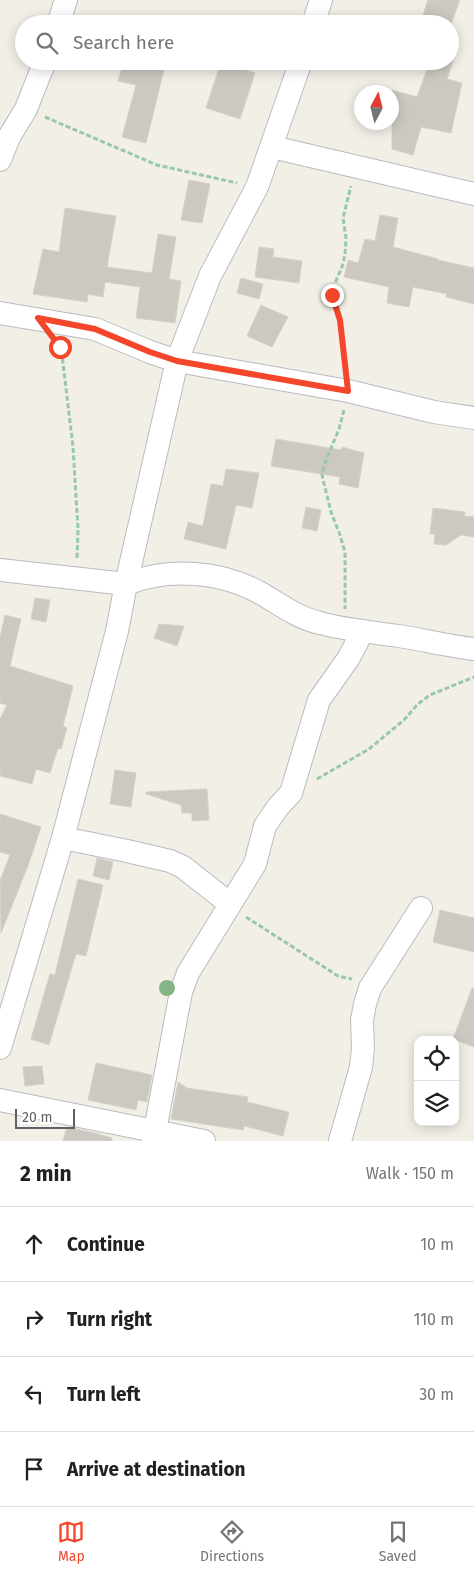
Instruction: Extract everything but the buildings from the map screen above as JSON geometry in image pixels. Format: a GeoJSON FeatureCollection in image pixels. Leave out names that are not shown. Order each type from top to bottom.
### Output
{"type":"FeatureCollection","features":[{"type":"Feature","properties":{"kind":"street"},"geometry":{"type":"LineString","coordinates":[[61,15],[66,0]]}},
{"type":"Feature","properties":{"kind":"street"},"geometry":{"type":"LineString","coordinates":[[316,15],[321,0]]}},
{"type":"Feature","properties":{"kind":"street"},"geometry":{"type":"LineString","coordinates":[[0,160],[9,137],[26,110],[42,70]]}},
{"type":"Feature","properties":{"kind":"street"},"geometry":{"type":"LineString","coordinates":[[0,1048],[63,838],[117,631],[177,361],[210,276],[257,187],[297,70]]}},
{"type":"Feature","properties":{"kind":"street"},"geometry":{"type":"LineString","coordinates":[[272,147],[474,194]]}},
{"type":"Feature","properties":{"kind":"street"},"geometry":{"type":"LineString","coordinates":[[0,312],[95,329],[177,361],[348,391],[434,412],[474,418]]}},
{"type":"Feature","properties":{"kind":"street"},"geometry":{"type":"LineString","coordinates":[[0,570],[126,584],[142,578],[164,574],[219,577],[262,594],[291,613],[318,623],[474,649]]}},
{"type":"Feature","properties":{"kind":"street"},"geometry":{"type":"LineString","coordinates":[[154,1136],[181,992],[188,973],[255,864],[265,826],[278,807],[291,793],[319,700],[348,659],[354,630]]}},
{"type":"Feature","properties":{"kind":"street"},"geometry":{"type":"LineString","coordinates":[[63,838],[127,850],[183,867],[230,904]]}},
{"type":"Feature","properties":{"kind":"street"},"geometry":{"type":"LineString","coordinates":[[340,1141],[361,1067],[364,1004],[370,988],[421,908]]}},
{"type":"Feature","properties":{"kind":"street"},"geometry":{"type":"LineString","coordinates":[[0,1100],[154,1136],[204,1141]]}},
{"type":"Feature","properties":{"kind":"path"},"geometry":{"type":"LineString","coordinates":[[26,110],[157,165],[257,187]]}},
{"type":"Feature","properties":{"kind":"path"},"geometry":{"type":"LineString","coordinates":[[339,162],[350,176],[352,183],[343,218],[346,238],[345,255],[332,290],[340,320],[348,391],[339,429],[322,475],[331,512],[345,552],[354,630]]}},
{"type":"Feature","properties":{"kind":"path"},"geometry":{"type":"LineString","coordinates":[[38,318],[55,339],[62,354],[74,447],[78,529],[76,578]]}},
{"type":"Feature","properties":{"kind":"path"},"geometry":{"type":"LineString","coordinates":[[291,793],[370,749],[430,695],[474,677]]}},
{"type":"Feature","properties":{"kind":"path"},"geometry":{"type":"LineString","coordinates":[[230,904],[253,922],[338,976],[353,979]]}},
{"type":"Feature","properties":{"kind":"route"},"geometry":{"type":"LineString","coordinates":[[60,347],[38,318],[95,329],[177,361],[348,391],[340,320],[332,295]]}}]}
